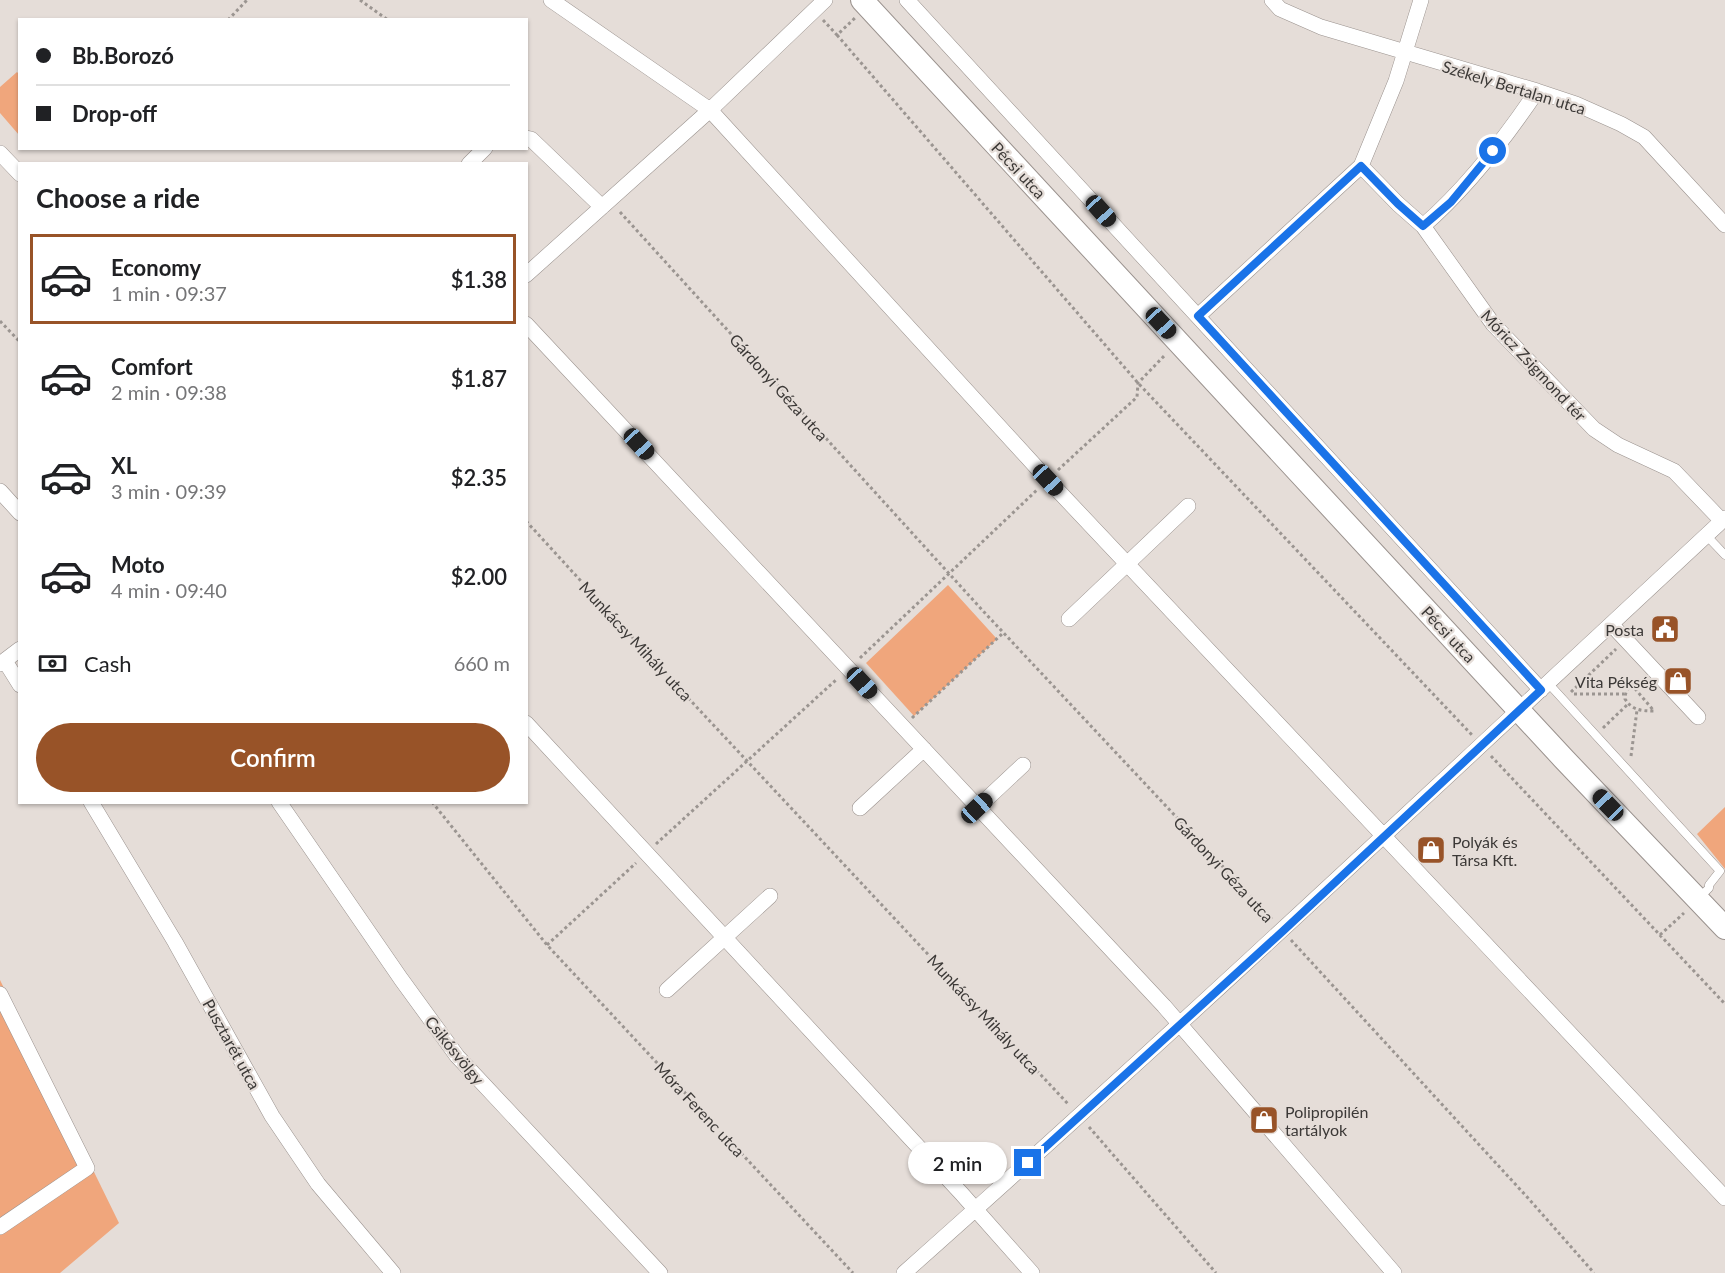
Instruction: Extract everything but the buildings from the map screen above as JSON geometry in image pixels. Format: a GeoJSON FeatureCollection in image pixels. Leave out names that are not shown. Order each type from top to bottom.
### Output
{"type":"FeatureCollection","features":[{"type":"Feature","properties":{"kind":"main road","name":"Pécsi utca"},"geometry":{"type":"LineString","coordinates":[[864,3],[1519,710],[1725,928]]}},
{"type":"Feature","properties":{"kind":"street"},"geometry":{"type":"LineString","coordinates":[[551,0],[710,110],[1048,480],[1725,1198]]}},
{"type":"Feature","properties":{"kind":"street"},"geometry":{"type":"LineString","coordinates":[[907,0],[1544,687]]}},
{"type":"Feature","properties":{"kind":"street","name":"Székely Bertalan utca"},"geometry":{"type":"LineString","coordinates":[[1272,0],[1280,9],[1320,27],[1537,91],[1621,123],[1644,137],[1725,225]]}},
{"type":"Feature","properties":{"kind":"street"},"geometry":{"type":"LineString","coordinates":[[1198,316],[1361,166],[1406,53],[1420,0]]}},
{"type":"Feature","properties":{"kind":"street"},"geometry":{"type":"LineString","coordinates":[[528,274],[710,110],[820,6]]}},
{"type":"Feature","properties":{"kind":"street"},"geometry":{"type":"LineString","coordinates":[[1423,226],[1468,184],[1537,91]]}},
{"type":"Feature","properties":{"kind":"street"},"geometry":{"type":"LineString","coordinates":[[528,138],[606,204]]}},
{"type":"Feature","properties":{"kind":"street"},"geometry":{"type":"LineString","coordinates":[[471,162],[483,150]]}},
{"type":"Feature","properties":{"kind":"street"},"geometry":{"type":"LineString","coordinates":[[0,153],[18,172]]}},
{"type":"Feature","properties":{"kind":"street","name":"Móricz Zsigmond tér"},"geometry":{"type":"LineString","coordinates":[[1361,166],[1423,226],[1493,324],[1594,429],[1618,445],[1674,471],[1723,519]]}},
{"type":"Feature","properties":{"kind":"street"},"geometry":{"type":"LineString","coordinates":[[528,326],[1180,1024],[1395,1273]]}},
{"type":"Feature","properties":{"kind":"street"},"geometry":{"type":"LineString","coordinates":[[0,491],[18,511]]}},
{"type":"Feature","properties":{"kind":"street"},"geometry":{"type":"LineString","coordinates":[[1069,619],[1188,506]]}},
{"type":"Feature","properties":{"kind":"street"},"geometry":{"type":"LineString","coordinates":[[904,1273],[1080,1117],[1283,931],[1723,519]]}},
{"type":"Feature","properties":{"kind":"street"},"geometry":{"type":"LineString","coordinates":[[1611,624],[1698,717]]}},
{"type":"Feature","properties":{"kind":"street"},"geometry":{"type":"LineString","coordinates":[[18,651],[2,663],[18,683]]}},
{"type":"Feature","properties":{"kind":"street"},"geometry":{"type":"LineString","coordinates":[[528,725],[976,1209],[1032,1273]]}},
{"type":"Feature","properties":{"kind":"street"},"geometry":{"type":"LineString","coordinates":[[860,808],[924,749]]}},
{"type":"Feature","properties":{"kind":"street"},"geometry":{"type":"LineString","coordinates":[[977,808],[1023,765]]}},
{"type":"Feature","properties":{"kind":"street","name":"Pusztarét utca"},"geometry":{"type":"LineString","coordinates":[[92,804],[176,942],[272,1116],[318,1184],[393,1273]]}},
{"type":"Feature","properties":{"kind":"street","name":"Csikósvölgy"},"geometry":{"type":"LineString","coordinates":[[280,804],[457,1056],[660,1273]]}},
{"type":"Feature","properties":{"kind":"street"},"geometry":{"type":"LineString","coordinates":[[667,990],[770,896]]}},
{"type":"Feature","properties":{"kind":"street"},"geometry":{"type":"LineString","coordinates":[[0,994],[87,1168],[0,1227]]}},
{"type":"Feature","properties":{"kind":"lane"},"geometry":{"type":"LineString","coordinates":[[1706,535],[1725,555]]}},
{"type":"Feature","properties":{"kind":"lane"},"geometry":{"type":"LineString","coordinates":[[1544,687],[1570,708],[1720,871],[1709,888],[1698,899]]}},
{"type":"Feature","properties":{"kind":"path"},"geometry":{"type":"LineString","coordinates":[[230,18],[247,0]]}},
{"type":"Feature","properties":{"kind":"path"},"geometry":{"type":"LineString","coordinates":[[360,0],[385,18]]}},
{"type":"Feature","properties":{"kind":"path"},"geometry":{"type":"LineString","coordinates":[[837,34],[864,3]]}},
{"type":"Feature","properties":{"kind":"path"},"geometry":{"type":"LineString","coordinates":[[820,6],[837,34],[1138,383],[1725,1004]]}},
{"type":"Feature","properties":{"kind":"path","name":"Gárdonyi Géza utca"},"geometry":{"type":"LineString","coordinates":[[606,204],[1283,931],[1593,1273]]}},
{"type":"Feature","properties":{"kind":"path"},"geometry":{"type":"LineString","coordinates":[[0,321],[18,340]]}},
{"type":"Feature","properties":{"kind":"path"},"geometry":{"type":"LineString","coordinates":[[547,945],[848,669],[1137,397],[1138,383],[1164,357],[1176,339]]}},
{"type":"Feature","properties":{"kind":"path","name":"Munkácsy Mihály utca"},"geometry":{"type":"LineString","coordinates":[[528,523],[1080,1117],[1216,1273]]}},
{"type":"Feature","properties":{"kind":"path"},"geometry":{"type":"LineString","coordinates":[[903,727],[1004,633]]}},
{"type":"Feature","properties":{"kind":"path"},"geometry":{"type":"LineString","coordinates":[[1625,694],[1569,694],[1626,640]]}},
{"type":"Feature","properties":{"kind":"path"},"geometry":{"type":"LineString","coordinates":[[1631,684],[1654,711],[1637,710],[1628,704],[1625,694],[1631,684],[1638,679]]}},
{"type":"Feature","properties":{"kind":"path"},"geometry":{"type":"LineString","coordinates":[[1602,729],[1628,704]]}},
{"type":"Feature","properties":{"kind":"path"},"geometry":{"type":"LineString","coordinates":[[1631,760],[1637,710]]}},
{"type":"Feature","properties":{"kind":"path","name":"Móra Ferenc utca"},"geometry":{"type":"LineString","coordinates":[[434,804],[547,945],[853,1273]]}},
{"type":"Feature","properties":{"kind":"path"},"geometry":{"type":"LineString","coordinates":[[1660,935],[1698,899]]}},
{"type":"Feature","properties":{"kind":"shaded area"},"geometry":{"type":"Polygon","coordinates":[[[18,73],[18,134],[0,113],[0,87],[18,73]]]}},
{"type":"Feature","properties":{"kind":"shaded area"},"geometry":{"type":"Polygon","coordinates":[[[948,585],[997,639],[914,716],[866,663],[948,585]]]}},
{"type":"Feature","properties":{"kind":"shaded area"},"geometry":{"type":"Polygon","coordinates":[[[1725,807],[1725,869],[1697,834],[1725,807]]]}},
{"type":"Feature","properties":{"kind":"shaded area"},"geometry":{"type":"Polygon","coordinates":[[[0,980],[119,1223],[60,1273],[0,1273],[0,980]]]}},
{"type":"Feature","properties":{"kind":"place","name":"Posta"},"geometry":{"type":"Point","coordinates":[1665,629]}},
{"type":"Feature","properties":{"kind":"place","name":"Vita Pékség"},"geometry":{"type":"Point","coordinates":[1678,681]}},
{"type":"Feature","properties":{"kind":"place","name":"Polyák és Társa Kft."},"geometry":{"type":"Point","coordinates":[1431,850]}},
{"type":"Feature","properties":{"kind":"place","name":"Polipropilén tartályok"},"geometry":{"type":"Point","coordinates":[1264,1120]}},
{"type":"Feature","properties":{"kind":"route"},"geometry":{"type":"LineString","coordinates":[[1028,1163],[1283,931],[1541,690],[1198,316],[1361,166],[1423,226],[1468,184],[1493,151]]}}]}
